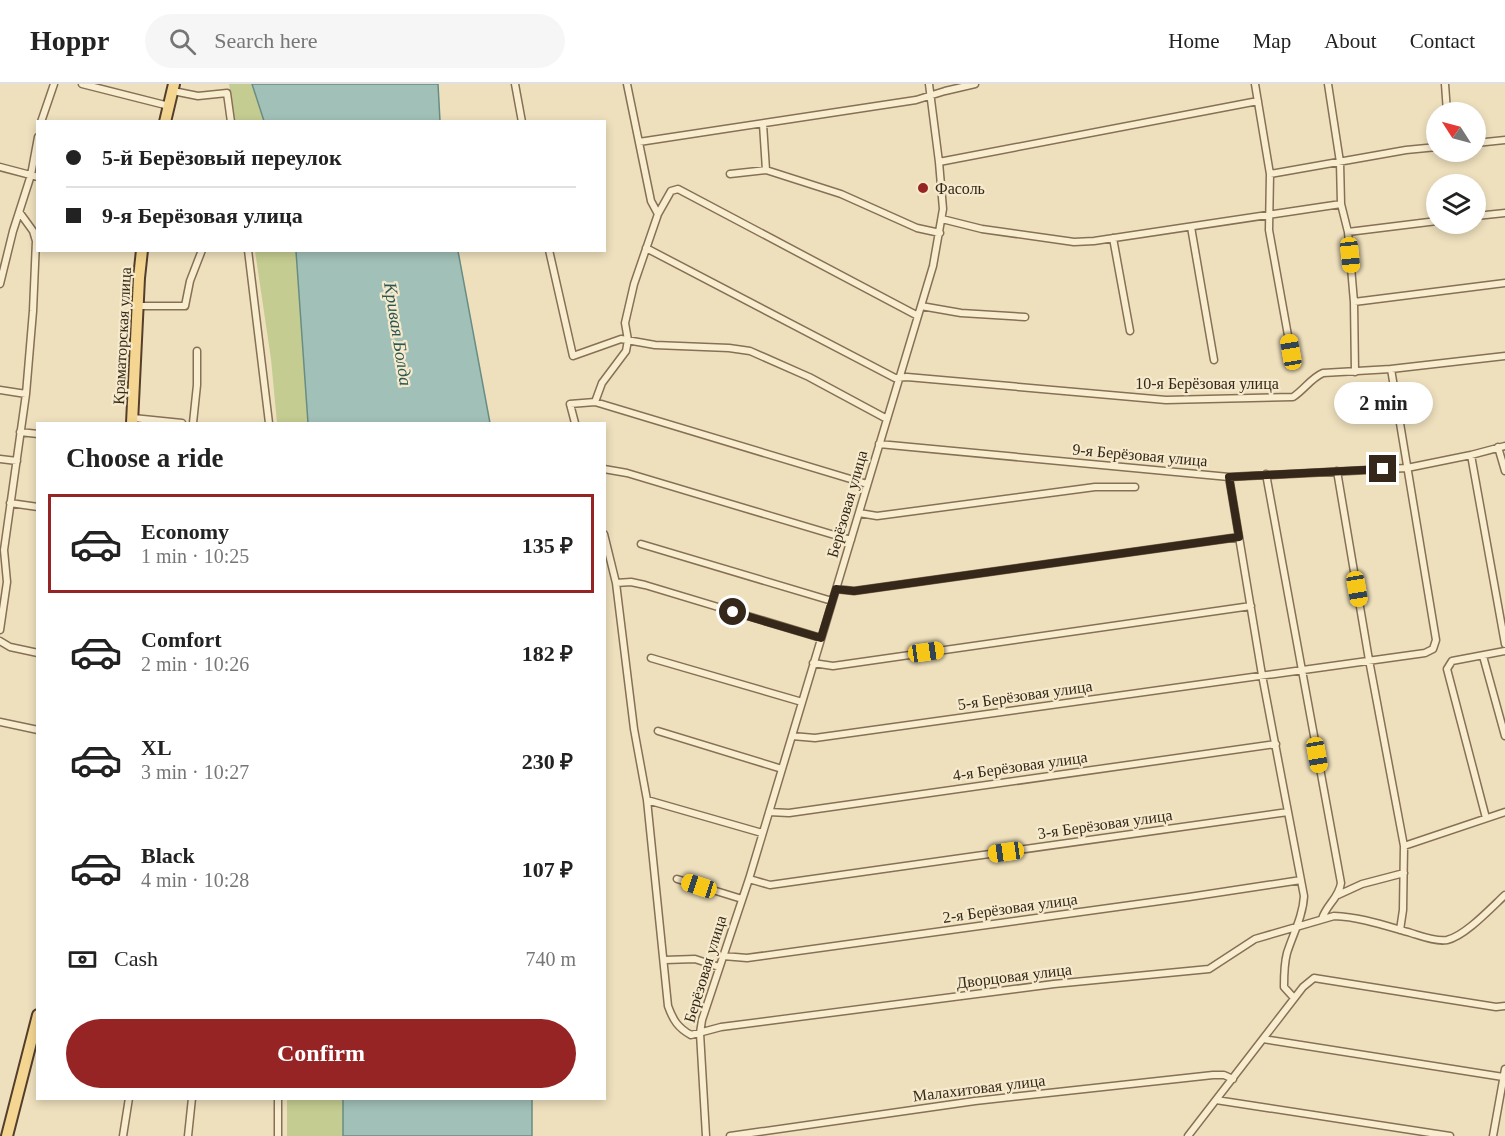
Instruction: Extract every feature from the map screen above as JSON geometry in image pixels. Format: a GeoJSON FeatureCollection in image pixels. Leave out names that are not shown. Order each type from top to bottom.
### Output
{"type":"FeatureCollection","features":[{"type":"Feature","properties":{"kind":"main road"},"geometry":{"type":"LineString","coordinates":[[166,120],[173,88]]}},
{"type":"Feature","properties":{"kind":"main road","name":"Краматорская улица"},"geometry":{"type":"LineString","coordinates":[[133,421],[142,252]]}},
{"type":"Feature","properties":{"kind":"main road"},"geometry":{"type":"LineString","coordinates":[[7,1136],[36,1019]]}},
{"type":"Feature","properties":{"kind":"street"},"geometry":{"type":"LineString","coordinates":[[42,120],[54,84]]}},
{"type":"Feature","properties":{"kind":"street"},"geometry":{"type":"LineString","coordinates":[[81,84],[169,106]]}},
{"type":"Feature","properties":{"kind":"street"},"geometry":{"type":"LineString","coordinates":[[515,84],[522,120]]}},
{"type":"Feature","properties":{"kind":"street"},"geometry":{"type":"LineString","coordinates":[[627,84],[651,201],[658,214]]}},
{"type":"Feature","properties":{"kind":"street","name":"Берёзовая улица"},"geometry":{"type":"LineString","coordinates":[[706,1136],[700,1033],[702,1020],[749,879],[921,306],[940,233],[942,219],[939,162],[929,84]]}},
{"type":"Feature","properties":{"kind":"street"},"geometry":{"type":"LineString","coordinates":[[639,142],[916,100],[975,84]]}},
{"type":"Feature","properties":{"kind":"street"},"geometry":{"type":"LineString","coordinates":[[1255,84],[1270,174],[1269,230],[1291,352]]}},
{"type":"Feature","properties":{"kind":"street"},"geometry":{"type":"LineString","coordinates":[[1328,84],[1341,162],[1341,204],[1348,232],[1354,302],[1355,372]]}},
{"type":"Feature","properties":{"kind":"street"},"geometry":{"type":"LineString","coordinates":[[1445,84],[1446,102]]}},
{"type":"Feature","properties":{"kind":"street"},"geometry":{"type":"LineString","coordinates":[[173,88],[198,96],[227,93],[231,120]]}},
{"type":"Feature","properties":{"kind":"street"},"geometry":{"type":"LineString","coordinates":[[939,162],[1258,101]]}},
{"type":"Feature","properties":{"kind":"street"},"geometry":{"type":"LineString","coordinates":[[763,124],[766,170]]}},
{"type":"Feature","properties":{"kind":"street"},"geometry":{"type":"LineString","coordinates":[[1486,142],[1505,140]]}},
{"type":"Feature","properties":{"kind":"street"},"geometry":{"type":"LineString","coordinates":[[1270,174],[1426,148]]}},
{"type":"Feature","properties":{"kind":"street"},"geometry":{"type":"LineString","coordinates":[[0,284],[13,231],[34,176],[36,156]]}},
{"type":"Feature","properties":{"kind":"street"},"geometry":{"type":"LineString","coordinates":[[0,167],[34,176]]}},
{"type":"Feature","properties":{"kind":"street"},"geometry":{"type":"LineString","coordinates":[[730,174],[766,170],[841,194],[917,228],[940,233]]}},
{"type":"Feature","properties":{"kind":"street"},"geometry":{"type":"LineString","coordinates":[[596,402],[606,376],[621,361],[626,351],[627,310],[658,214],[671,191],[678,189],[918,316]]}},
{"type":"Feature","properties":{"kind":"street"},"geometry":{"type":"LineString","coordinates":[[942,219],[982,229],[1074,242],[1270,216],[1341,204]]}},
{"type":"Feature","properties":{"kind":"street"},"geometry":{"type":"LineString","coordinates":[[0,630],[7,582],[4,550],[26,394],[33,311],[36,241],[33,231],[20,213]]}},
{"type":"Feature","properties":{"kind":"street"},"geometry":{"type":"LineString","coordinates":[[1486,215],[1505,213]]}},
{"type":"Feature","properties":{"kind":"street"},"geometry":{"type":"LineString","coordinates":[[1348,232],[1426,222]]}},
{"type":"Feature","properties":{"kind":"street"},"geometry":{"type":"LineString","coordinates":[[1191,227],[1214,360]]}},
{"type":"Feature","properties":{"kind":"street"},"geometry":{"type":"LineString","coordinates":[[1113,238],[1130,331]]}},
{"type":"Feature","properties":{"kind":"street","name":"10-я Берёзовая улица"},"geometry":{"type":"LineString","coordinates":[[646,248],[888,376],[899,378],[1189,400],[1293,397],[1317,375],[1323,373],[1392,369],[1505,356]]}},
{"type":"Feature","properties":{"kind":"street"},"geometry":{"type":"LineString","coordinates":[[138,306],[185,306],[190,281],[201,252]]}},
{"type":"Feature","properties":{"kind":"street"},"geometry":{"type":"LineString","coordinates":[[248,252],[269,422]]}},
{"type":"Feature","properties":{"kind":"street"},"geometry":{"type":"LineString","coordinates":[[549,252],[573,356],[612,341],[628,340],[655,345],[750,351],[809,377],[887,419]]}},
{"type":"Feature","properties":{"kind":"street"},"geometry":{"type":"LineString","coordinates":[[1354,302],[1505,283]]}},
{"type":"Feature","properties":{"kind":"street"},"geometry":{"type":"LineString","coordinates":[[921,306],[961,313],[1025,317]]}},
{"type":"Feature","properties":{"kind":"street"},"geometry":{"type":"LineString","coordinates":[[193,422],[197,385],[196,351]]}},
{"type":"Feature","properties":{"kind":"street"},"geometry":{"type":"LineString","coordinates":[[1392,369],[1407,468]]}},
{"type":"Feature","properties":{"kind":"street"},"geometry":{"type":"LineString","coordinates":[[0,390],[26,394]]}},
{"type":"Feature","properties":{"kind":"street"},"geometry":{"type":"LineString","coordinates":[[575,422],[570,404],[596,402],[867,484]]}},
{"type":"Feature","properties":{"kind":"street"},"geometry":{"type":"LineString","coordinates":[[133,421],[158,422]]}},
{"type":"Feature","properties":{"kind":"street"},"geometry":{"type":"LineString","coordinates":[[20,432],[36,434]]}},
{"type":"Feature","properties":{"kind":"street","name":"9-я Берёзовая улица"},"geometry":{"type":"LineString","coordinates":[[879,444],[1229,477],[1407,468],[1502,446]]}},
{"type":"Feature","properties":{"kind":"street"},"geometry":{"type":"LineString","coordinates":[[1502,446],[1505,471]]}},
{"type":"Feature","properties":{"kind":"street"},"geometry":{"type":"LineString","coordinates":[[1471,455],[1505,644]]}},
{"type":"Feature","properties":{"kind":"street"},"geometry":{"type":"LineString","coordinates":[[0,459],[17,461]]}},
{"type":"Feature","properties":{"kind":"street","name":"5-я Берёзовая улица"},"geometry":{"type":"LineString","coordinates":[[792,736],[815,738],[1425,653],[1433,649],[1436,640],[1407,468]]}},
{"type":"Feature","properties":{"kind":"street"},"geometry":{"type":"LineString","coordinates":[[606,469],[627,472],[851,540]]}},
{"type":"Feature","properties":{"kind":"street"},"geometry":{"type":"LineString","coordinates":[[1337,471],[1404,846],[1403,910],[1400,930]]}},
{"type":"Feature","properties":{"kind":"street"},"geometry":{"type":"LineString","coordinates":[[1266,474],[1341,883],[1338,895],[1322,919]]}},
{"type":"Feature","properties":{"kind":"street"},"geometry":{"type":"LineString","coordinates":[[1229,477],[1262,675],[1305,896],[1304,906],[1287,954],[1284,987],[1294,998]]}},
{"type":"Feature","properties":{"kind":"street"},"geometry":{"type":"LineString","coordinates":[[859,513],[877,516],[1095,487],[1135,487]]}},
{"type":"Feature","properties":{"kind":"street"},"geometry":{"type":"LineString","coordinates":[[10,504],[36,507]]}},
{"type":"Feature","properties":{"kind":"street"},"geometry":{"type":"LineString","coordinates":[[836,589],[854,591],[1239,537]]}},
{"type":"Feature","properties":{"kind":"street"},"geometry":{"type":"LineString","coordinates":[[606,542],[616,583],[634,729],[647,800],[668,1006],[674,1021],[683,1030],[691,1035],[700,1033]]}},
{"type":"Feature","properties":{"kind":"street"},"geometry":{"type":"LineString","coordinates":[[641,544],[832,601]]}},
{"type":"Feature","properties":{"kind":"street"},"geometry":{"type":"LineString","coordinates":[[616,583],[632,582],[645,585],[821,638]]}},
{"type":"Feature","properties":{"kind":"street"},"geometry":{"type":"LineString","coordinates":[[813,663],[833,666],[1251,606]]}},
{"type":"Feature","properties":{"kind":"street"},"geometry":{"type":"LineString","coordinates":[[0,641],[10,647],[36,653]]}},
{"type":"Feature","properties":{"kind":"street"},"geometry":{"type":"LineString","coordinates":[[1486,818],[1448,669],[1452,661],[1505,651]]}},
{"type":"Feature","properties":{"kind":"street"},"geometry":{"type":"LineString","coordinates":[[1483,656],[1505,736]]}},
{"type":"Feature","properties":{"kind":"street"},"geometry":{"type":"LineString","coordinates":[[651,658],[802,702]]}},
{"type":"Feature","properties":{"kind":"street"},"geometry":{"type":"LineString","coordinates":[[0,722],[36,730]]}},
{"type":"Feature","properties":{"kind":"street"},"geometry":{"type":"LineString","coordinates":[[658,731],[782,769]]}},
{"type":"Feature","properties":{"kind":"street","name":"4-я Берёзовая улица"},"geometry":{"type":"LineString","coordinates":[[769,812],[789,813],[1276,744]]}},
{"type":"Feature","properties":{"kind":"street"},"geometry":{"type":"LineString","coordinates":[[647,800],[762,832]]}},
{"type":"Feature","properties":{"kind":"street","name":"3-я Берёзовая улица"},"geometry":{"type":"LineString","coordinates":[[749,879],[770,885],[1288,812]]}},
{"type":"Feature","properties":{"kind":"street"},"geometry":{"type":"LineString","coordinates":[[1404,846],[1505,812]]}},
{"type":"Feature","properties":{"kind":"street"},"geometry":{"type":"LineString","coordinates":[[1338,895],[1362,884],[1404,873]]}},
{"type":"Feature","properties":{"kind":"street"},"geometry":{"type":"LineString","coordinates":[[677,879],[741,899]]}},
{"type":"Feature","properties":{"kind":"street","name":"2-я Берёзовая улица"},"geometry":{"type":"LineString","coordinates":[[723,956],[747,958],[1166,901],[1301,880]]}},
{"type":"Feature","properties":{"kind":"street","name":"Дворцовая улица"},"geometry":{"type":"LineString","coordinates":[[700,1033],[733,1026],[1042,986],[1209,969],[1255,939],[1322,919],[1347,916],[1432,939],[1446,940],[1458,934],[1505,895]]}},
{"type":"Feature","properties":{"kind":"street"},"geometry":{"type":"LineString","coordinates":[[665,960],[695,959],[719,967]]}},
{"type":"Feature","properties":{"kind":"street"},"geometry":{"type":"LineString","coordinates":[[1188,1136],[1294,998],[1308,981],[1314,978],[1496,1007],[1505,1006]]}},
{"type":"Feature","properties":{"kind":"street"},"geometry":{"type":"LineString","coordinates":[[1263,1039],[1503,1077]]}},
{"type":"Feature","properties":{"kind":"street"},"geometry":{"type":"LineString","coordinates":[[1493,1136],[1505,1069]]}},
{"type":"Feature","properties":{"kind":"street","name":"Малахитовая улица"},"geometry":{"type":"LineString","coordinates":[[730,1136],[1067,1090],[1213,1075],[1224,1075],[1233,1079]]}},
{"type":"Feature","properties":{"kind":"street"},"geometry":{"type":"LineString","coordinates":[[123,1136],[129,1100]]}},
{"type":"Feature","properties":{"kind":"street"},"geometry":{"type":"LineString","coordinates":[[188,1136],[192,1100]]}},
{"type":"Feature","properties":{"kind":"street"},"geometry":{"type":"LineString","coordinates":[[278,1100],[278,1136]]}},
{"type":"Feature","properties":{"kind":"street"},"geometry":{"type":"LineString","coordinates":[[1216,1100],[1450,1136]]}},
{"type":"Feature","properties":{"kind":"green space"},"geometry":{"type":"Polygon","coordinates":[[[229,84],[252,84],[264,120],[235,120],[229,84]]]}},
{"type":"Feature","properties":{"kind":"green space"},"geometry":{"type":"Polygon","coordinates":[[[255,252],[296,252],[308,422],[277,422],[271,359],[255,252]]]}},
{"type":"Feature","properties":{"kind":"green space"},"geometry":{"type":"Polygon","coordinates":[[[287,1100],[343,1100],[343,1136],[287,1136],[287,1100]]]}},
{"type":"Feature","properties":{"kind":"water"},"geometry":{"type":"Polygon","coordinates":[[[252,84],[438,84],[440,120],[264,120],[252,84]]]}},
{"type":"Feature","properties":{"kind":"water","name":"Кривая Болда"},"geometry":{"type":"Polygon","coordinates":[[[296,252],[458,252],[490,422],[308,422],[296,252]]]}},
{"type":"Feature","properties":{"kind":"water"},"geometry":{"type":"Polygon","coordinates":[[[343,1100],[532,1100],[532,1136],[343,1136],[343,1100]]]}},
{"type":"Feature","properties":{"kind":"place","name":"Фасоль"},"geometry":{"type":"Point","coordinates":[923,188]}},
{"type":"Feature","properties":{"kind":"route"},"geometry":{"type":"LineString","coordinates":[[733,612],[821,638],[836,589],[854,591],[1239,537],[1229,477],[1383,469]]}}]}
